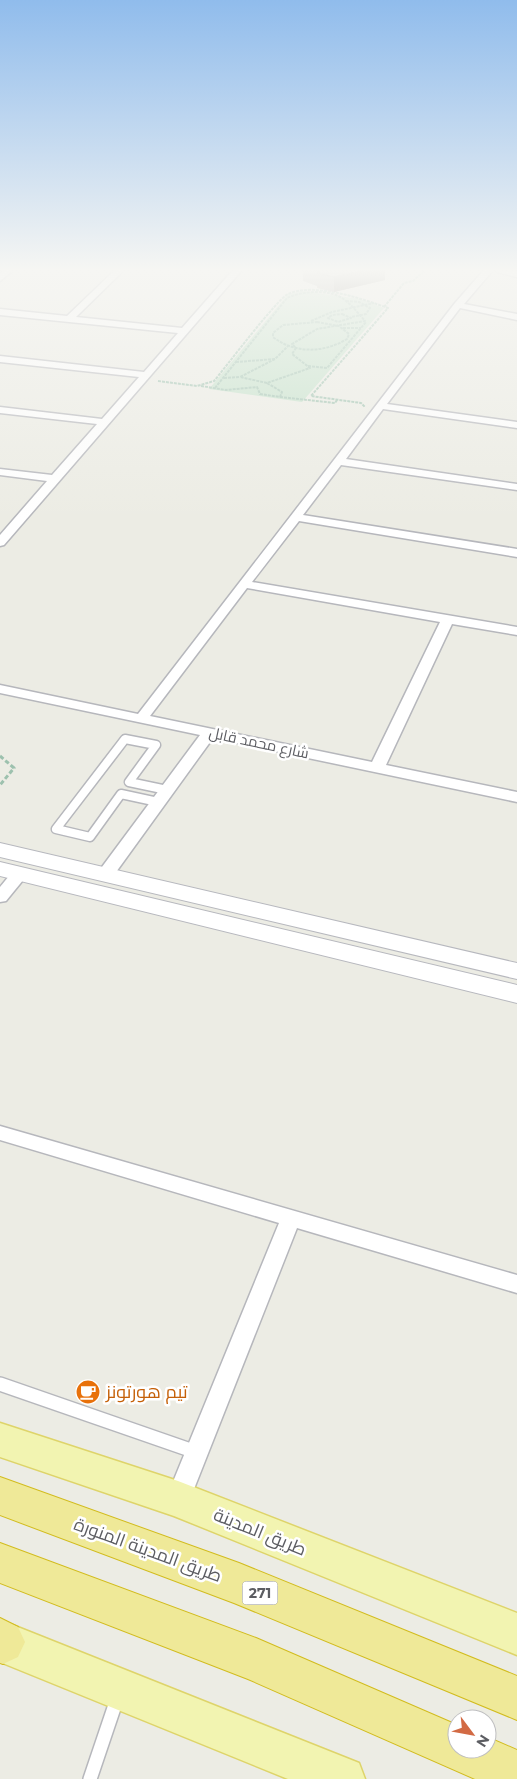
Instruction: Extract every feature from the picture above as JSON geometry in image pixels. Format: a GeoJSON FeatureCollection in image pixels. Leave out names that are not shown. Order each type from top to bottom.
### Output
{"type":"FeatureCollection","features":[{"type":"Feature","properties":{"kind":"highway","name":"طريق المدينة المنورة"},"geometry":{"type":"LineString","coordinates":[[0,1496],[239,1584],[517,1698]]}},
{"type":"Feature","properties":{"kind":"highway"},"geometry":{"type":"LineString","coordinates":[[0,1563],[256,1660],[447,1743]]}},
{"type":"Feature","properties":{"kind":"highway"},"geometry":{"type":"LineString","coordinates":[[483,1759],[517,1774]]}},
{"type":"Feature","properties":{"kind":"main road","name":"طريق المدينة"},"geometry":{"type":"LineString","coordinates":[[0,1440],[178,1499],[517,1634]]}},
{"type":"Feature","properties":{"kind":"main road"},"geometry":{"type":"LineString","coordinates":[[1,1641],[343,1779]]}},
{"type":"Feature","properties":{"kind":"street"},"geometry":{"type":"LineString","coordinates":[[1,538],[105,422],[151,378],[169,353]]}},
{"type":"Feature","properties":{"kind":"street"},"geometry":{"type":"LineString","coordinates":[[141,719],[421,353]]}},
{"type":"Feature","properties":{"kind":"street"},"geometry":{"type":"LineString","coordinates":[[0,359],[151,378]]}},
{"type":"Feature","properties":{"kind":"street"},"geometry":{"type":"LineString","coordinates":[[381,406],[516,423]]}},
{"type":"Feature","properties":{"kind":"street"},"geometry":{"type":"LineString","coordinates":[[0,410],[105,422]]}},
{"type":"Feature","properties":{"kind":"street"},"geometry":{"type":"LineString","coordinates":[[338,461],[517,487]]}},
{"type":"Feature","properties":{"kind":"street"},"geometry":{"type":"LineString","coordinates":[[0,472],[55,479]]}},
{"type":"Feature","properties":{"kind":"street"},"geometry":{"type":"LineString","coordinates":[[296,517],[517,553]]}},
{"type":"Feature","properties":{"kind":"street"},"geometry":{"type":"LineString","coordinates":[[244,584],[517,631]]}},
{"type":"Feature","properties":{"kind":"street"},"geometry":{"type":"LineString","coordinates":[[377,768],[448,619]]}},
{"type":"Feature","properties":{"kind":"street","name":"شارع محمد قابل"},"geometry":{"type":"LineString","coordinates":[[0,689],[517,797]]}},
{"type":"Feature","properties":{"kind":"street"},"geometry":{"type":"LineString","coordinates":[[105,875],[209,733]]}},
{"type":"Feature","properties":{"kind":"street"},"geometry":{"type":"LineString","coordinates":[[0,850],[517,971]]}},
{"type":"Feature","properties":{"kind":"street"},"geometry":{"type":"LineString","coordinates":[[0,897],[10,871],[517,994]]}},
{"type":"Feature","properties":{"kind":"street"},"geometry":{"type":"LineString","coordinates":[[0,1133],[517,1284]]}},
{"type":"Feature","properties":{"kind":"street"},"geometry":{"type":"LineString","coordinates":[[178,1499],[291,1218]]}},
{"type":"Feature","properties":{"kind":"lane"},"geometry":{"type":"LineString","coordinates":[[125,739],[156,746],[129,782],[90,837],[56,829],[125,739]]}},
{"type":"Feature","properties":{"kind":"lane"},"geometry":{"type":"LineString","coordinates":[[129,782],[162,796]]}},
{"type":"Feature","properties":{"kind":"lane"},"geometry":{"type":"LineString","coordinates":[[121,794],[162,796]]}},
{"type":"Feature","properties":{"kind":"lane"},"geometry":{"type":"LineString","coordinates":[[0,1384],[198,1453]]}},
{"type":"Feature","properties":{"kind":"lane"},"geometry":{"type":"LineString","coordinates":[[90,1779],[120,1689]]}},
{"type":"Feature","properties":{"kind":"path"},"geometry":{"type":"LineString","coordinates":[[198,386],[214,381],[237,353]]}},
{"type":"Feature","properties":{"kind":"path"},"geometry":{"type":"LineString","coordinates":[[215,388],[243,353]]}},
{"type":"Feature","properties":{"kind":"path"},"geometry":{"type":"LineString","coordinates":[[236,379],[275,359],[281,353]]}},
{"type":"Feature","properties":{"kind":"path"},"geometry":{"type":"LineString","coordinates":[[151,378],[231,390],[247,386],[257,387],[310,368],[293,353]]}},
{"type":"Feature","properties":{"kind":"path"},"geometry":{"type":"LineString","coordinates":[[306,366],[327,368],[339,353]]}},
{"type":"Feature","properties":{"kind":"path"},"geometry":{"type":"LineString","coordinates":[[349,353],[311,396],[361,403]]}},
{"type":"Feature","properties":{"kind":"path"},"geometry":{"type":"LineString","coordinates":[[236,362],[275,359]]}},
{"type":"Feature","properties":{"kind":"path"},"geometry":{"type":"LineString","coordinates":[[223,378],[240,377],[267,383],[282,392],[280,397]]}},
{"type":"Feature","properties":{"kind":"path"},"geometry":{"type":"LineString","coordinates":[[257,387],[260,394],[335,403],[337,400]]}},
{"type":"Feature","properties":{"kind":"path"},"geometry":{"type":"LineString","coordinates":[[0,756],[14,768],[0,785]]}},
{"type":"Feature","properties":{"kind":"green space"},"geometry":{"type":"Polygon","coordinates":[[[239,353],[345,353],[302,402],[209,389],[239,353]]]}},
{"type":"Feature","properties":{"kind":"place","name":"تيم هورتونز"},"geometry":{"type":"Point","coordinates":[88,1392]}}]}
